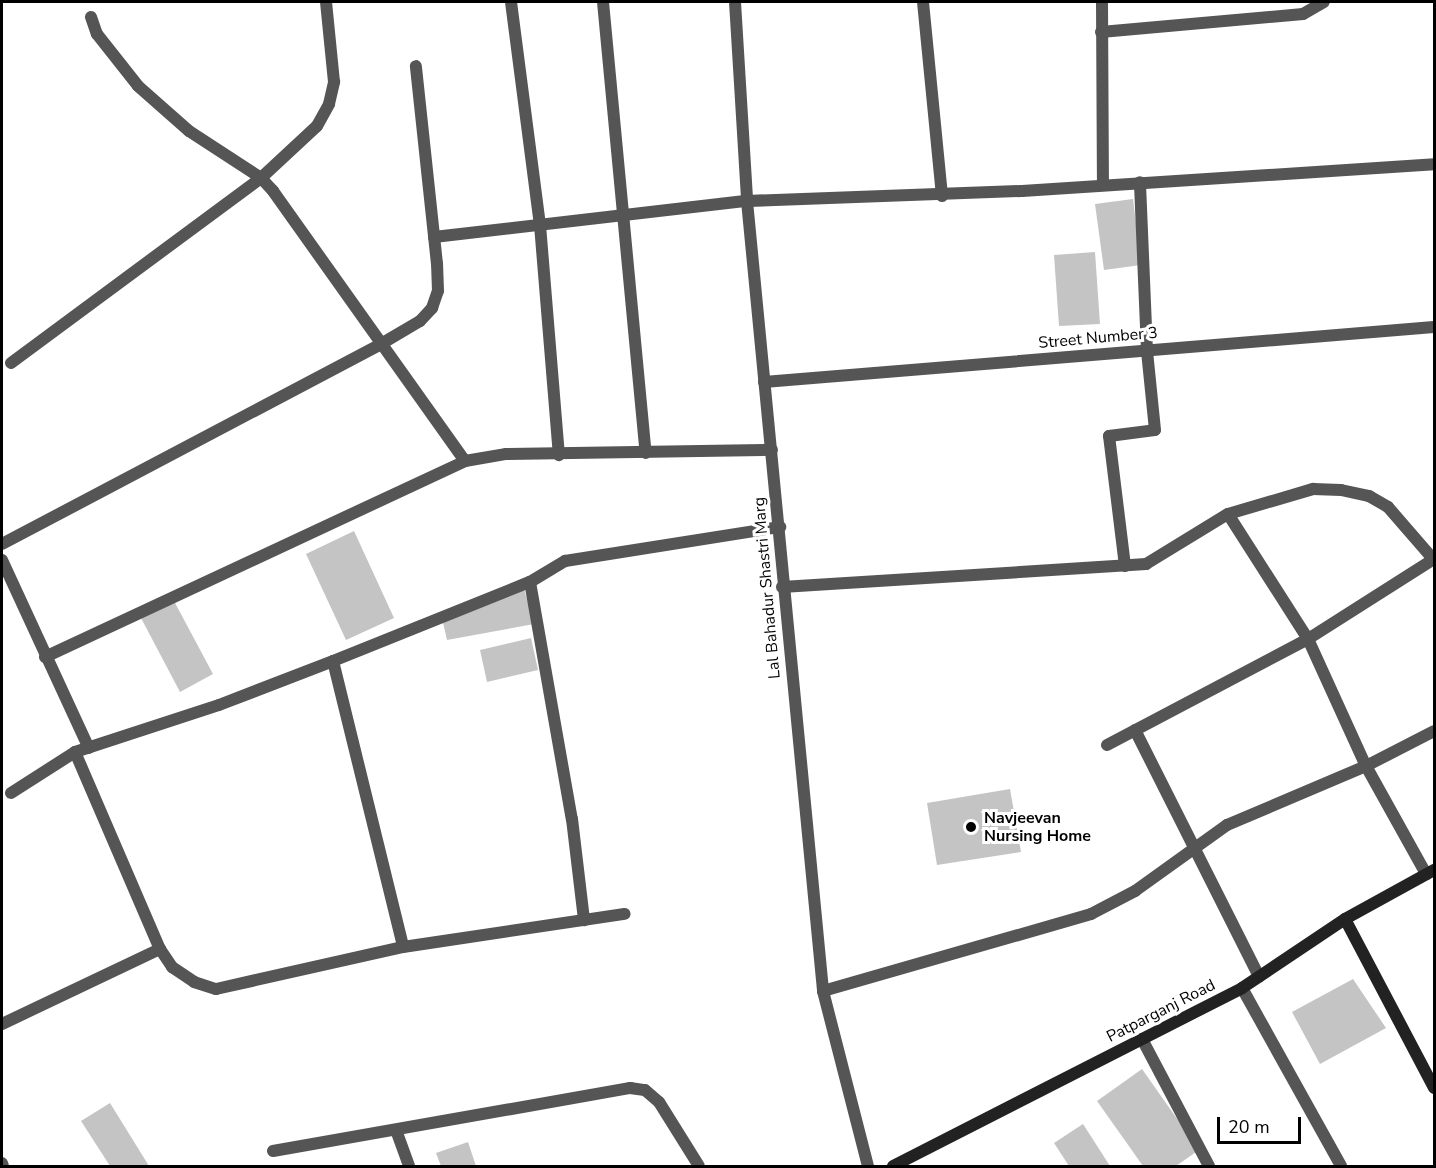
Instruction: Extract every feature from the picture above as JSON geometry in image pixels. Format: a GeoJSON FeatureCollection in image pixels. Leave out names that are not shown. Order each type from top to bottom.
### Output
{"type":"FeatureCollection","features":[{"type":"Feature","properties":{"kind":"street"},"geometry":{"type":"LineString","coordinates":[[11,363],[261,178],[317,126],[329,104],[334,82],[326,2]]}},
{"type":"Feature","properties":{"kind":"street"},"geometry":{"type":"LineString","coordinates":[[511,2],[540,225],[559,455]]}},
{"type":"Feature","properties":{"kind":"street"},"geometry":{"type":"LineString","coordinates":[[603,2],[646,453]]}},
{"type":"Feature","properties":{"kind":"street","name":"Lal Bahadur Shastri Marg"},"geometry":{"type":"LineString","coordinates":[[735,2],[747,201],[780,527],[782,587],[823,991],[868,1167]]}},
{"type":"Feature","properties":{"kind":"street"},"geometry":{"type":"LineString","coordinates":[[923,2],[942,196]]}},
{"type":"Feature","properties":{"kind":"street"},"geometry":{"type":"LineString","coordinates":[[1102,2],[1103,184]]}},
{"type":"Feature","properties":{"kind":"street"},"geometry":{"type":"LineString","coordinates":[[1101,32],[1303,14],[1324,2]]}},
{"type":"Feature","properties":{"kind":"street"},"geometry":{"type":"LineString","coordinates":[[91,17],[97,34],[138,86],[189,131],[261,178],[465,461]]}},
{"type":"Feature","properties":{"kind":"street"},"geometry":{"type":"LineString","coordinates":[[2,544],[381,344],[420,321],[432,308],[438,291],[416,66]]}},
{"type":"Feature","properties":{"kind":"street"},"geometry":{"type":"LineString","coordinates":[[434,237],[747,201],[942,196],[1434,164]]}},
{"type":"Feature","properties":{"kind":"street"},"geometry":{"type":"LineString","coordinates":[[1125,566],[1109,436],[1155,430],[1147,351],[1140,182]]}},
{"type":"Feature","properties":{"kind":"street","name":"Street Number 3"},"geometry":{"type":"LineString","coordinates":[[764,382],[1434,327]]}},
{"type":"Feature","properties":{"kind":"street"},"geometry":{"type":"LineString","coordinates":[[45,657],[465,461],[506,454],[772,450]]}},
{"type":"Feature","properties":{"kind":"street"},"geometry":{"type":"LineString","coordinates":[[782,587],[1125,566],[1163,557],[1228,514],[1313,489],[1341,490],[1370,496],[1388,507],[1434,559],[1308,639],[1107,745]]}},
{"type":"Feature","properties":{"kind":"street"},"geometry":{"type":"LineString","coordinates":[[1228,514],[1308,639],[1366,766],[1430,872]]}},
{"type":"Feature","properties":{"kind":"street"},"geometry":{"type":"LineString","coordinates":[[11,793],[75,752],[333,661],[530,582],[565,561],[780,527]]}},
{"type":"Feature","properties":{"kind":"street"},"geometry":{"type":"LineString","coordinates":[[2,560],[89,748]]}},
{"type":"Feature","properties":{"kind":"street"},"geometry":{"type":"LineString","coordinates":[[530,582],[572,819],[584,920]]}},
{"type":"Feature","properties":{"kind":"street"},"geometry":{"type":"LineString","coordinates":[[333,661],[403,947]]}},
{"type":"Feature","properties":{"kind":"street"},"geometry":{"type":"LineString","coordinates":[[1135,730],[1259,977]]}},
{"type":"Feature","properties":{"kind":"street"},"geometry":{"type":"LineString","coordinates":[[823,991],[1091,914],[1135,891],[1227,825],[1366,766],[1434,730]]}},
{"type":"Feature","properties":{"kind":"street"},"geometry":{"type":"LineString","coordinates":[[75,752],[160,949],[172,967],[194,982],[216,989],[403,947],[625,914]]}},
{"type":"Feature","properties":{"kind":"street","name":"Patparganj Road"},"geometry":{"type":"LineString","coordinates":[[893,1167],[1242,988],[1345,919],[1430,872]]}},
{"type":"Feature","properties":{"kind":"street"},"geometry":{"type":"LineString","coordinates":[[1345,919],[1434,1088]]}},
{"type":"Feature","properties":{"kind":"street"},"geometry":{"type":"LineString","coordinates":[[2,1024],[160,949]]}},
{"type":"Feature","properties":{"kind":"street"},"geometry":{"type":"LineString","coordinates":[[1242,988],[1341,1167]]}},
{"type":"Feature","properties":{"kind":"street"},"geometry":{"type":"LineString","coordinates":[[1142,1039],[1207,1166]]}},
{"type":"Feature","properties":{"kind":"street"},"geometry":{"type":"LineString","coordinates":[[273,1151],[630,1088],[645,1090],[659,1102],[699,1167]]}},
{"type":"Feature","properties":{"kind":"street"},"geometry":{"type":"LineString","coordinates":[[396,1130],[409,1167]]}},
{"type":"Feature","properties":{"kind":"building"},"geometry":{"type":"Polygon","coordinates":[[[1133,199],[1141,265],[1104,270],[1095,204],[1133,199]]]}},
{"type":"Feature","properties":{"kind":"building"},"geometry":{"type":"Polygon","coordinates":[[[1095,252],[1100,324],[1059,326],[1054,255],[1095,252]]]}},
{"type":"Feature","properties":{"kind":"building"},"geometry":{"type":"Polygon","coordinates":[[[354,531],[394,618],[346,640],[306,554],[354,531]]]}},
{"type":"Feature","properties":{"kind":"building"},"geometry":{"type":"Polygon","coordinates":[[[524,589],[534,624],[447,640],[442,618],[524,589]]]}},
{"type":"Feature","properties":{"kind":"building"},"geometry":{"type":"Polygon","coordinates":[[[174,601],[213,674],[180,692],[141,618],[174,601]]]}},
{"type":"Feature","properties":{"kind":"building"},"geometry":{"type":"Polygon","coordinates":[[[531,638],[538,670],[487,682],[480,650],[531,638]]]}},
{"type":"Feature","properties":{"kind":"building"},"geometry":{"type":"Polygon","coordinates":[[[1010,789],[1021,852],[937,865],[927,803],[1010,789]]]}},
{"type":"Feature","properties":{"kind":"building"},"geometry":{"type":"Polygon","coordinates":[[[1353,979],[1386,1028],[1320,1064],[1292,1012],[1353,979]]]}},
{"type":"Feature","properties":{"kind":"building"},"geometry":{"type":"Polygon","coordinates":[[[1142,1069],[1199,1150],[1176,1166],[1143,1166],[1097,1101],[1142,1069]]]}},
{"type":"Feature","properties":{"kind":"building"},"geometry":{"type":"Polygon","coordinates":[[[110,1103],[149,1166],[110,1166],[81,1121],[110,1103]]]}},
{"type":"Feature","properties":{"kind":"building"},"geometry":{"type":"Polygon","coordinates":[[[1083,1124],[1110,1166],[1069,1166],[1054,1143],[1083,1124]]]}},
{"type":"Feature","properties":{"kind":"building"},"geometry":{"type":"Polygon","coordinates":[[[468,1142],[476,1166],[441,1166],[436,1153],[468,1142]]]}},
{"type":"Feature","properties":{"kind":"place","name":"Navjeevan Nursing Home"},"geometry":{"type":"Point","coordinates":[971,827]}}]}
